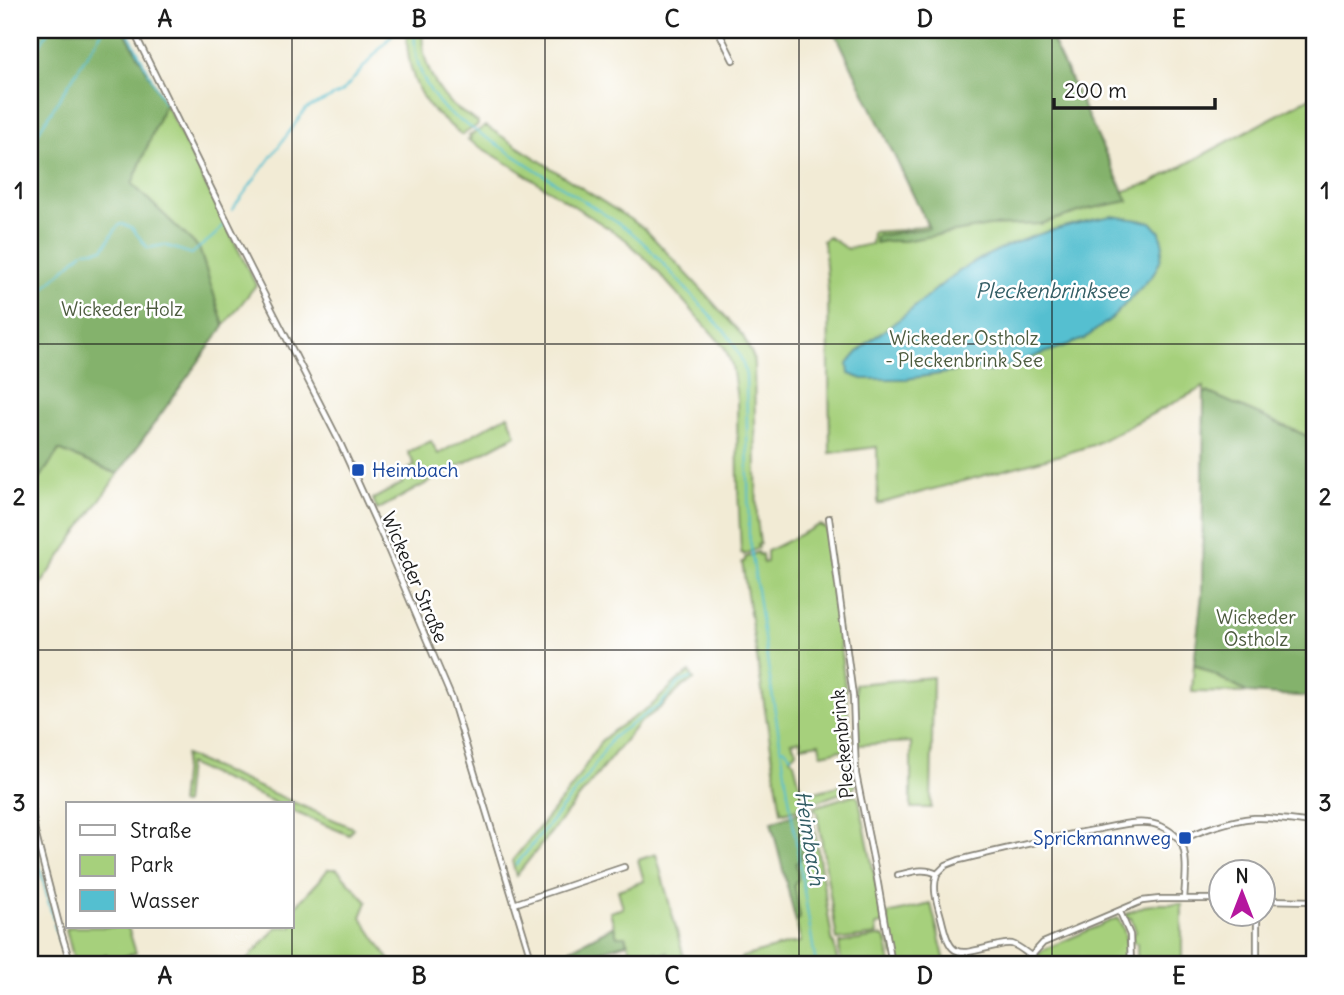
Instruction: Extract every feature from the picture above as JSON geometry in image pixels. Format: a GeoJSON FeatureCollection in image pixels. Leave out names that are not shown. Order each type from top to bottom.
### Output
{"type":"FeatureCollection","features":[{"type":"Feature","properties":{"kind":"street","name":"Wickeder Straße"},"geometry":{"type":"LineString","coordinates":[[133,30],[341,443],[385,542],[452,699],[533,965]]}},
{"type":"Feature","properties":{"kind":"street"},"geometry":{"type":"LineString","coordinates":[[718,30],[733,60]]}},
{"type":"Feature","properties":{"kind":"street","name":"Pleckenbrink"},"geometry":{"type":"LineString","coordinates":[[829,518],[853,696],[856,774],[892,965]]}},
{"type":"Feature","properties":{"kind":"street"},"geometry":{"type":"LineString","coordinates":[[30,797],[35,832],[71,965]]}},
{"type":"Feature","properties":{"kind":"street"},"geometry":{"type":"LineString","coordinates":[[1180,841],[1241,820],[1269,818],[1314,823]]}},
{"type":"Feature","properties":{"kind":"street"},"geometry":{"type":"LineString","coordinates":[[1031,956],[1012,944],[967,952],[951,948],[945,937],[935,895],[937,874],[959,860],[1053,837],[1143,822],[1166,829],[1180,841],[1185,864],[1184,899]]}},
{"type":"Feature","properties":{"kind":"street"},"geometry":{"type":"LineString","coordinates":[[514,904],[624,867]]}},
{"type":"Feature","properties":{"kind":"street"},"geometry":{"type":"LineString","coordinates":[[898,875],[921,870],[937,874]]}},
{"type":"Feature","properties":{"kind":"street"},"geometry":{"type":"LineString","coordinates":[[1023,965],[1043,943],[1142,901],[1208,899]]}},
{"type":"Feature","properties":{"kind":"street"},"geometry":{"type":"LineString","coordinates":[[1278,900],[1314,901]]}},
{"type":"Feature","properties":{"kind":"street"},"geometry":{"type":"LineString","coordinates":[[1120,912],[1130,935],[1131,965]]}},
{"type":"Feature","properties":{"kind":"street"},"geometry":{"type":"LineString","coordinates":[[1257,928],[1257,965]]}},
{"type":"Feature","properties":{"kind":"green space","name":"Wickeder Holz"},"geometry":{"type":"Polygon","coordinates":[[[30,30],[124,30],[165,103],[132,184],[199,248],[224,326],[118,474],[59,450],[30,493],[30,30]]]}},
{"type":"Feature","properties":{"kind":"green space"},"geometry":{"type":"Polygon","coordinates":[[[407,30],[423,30],[425,60],[438,87],[450,103],[478,122],[478,125],[462,135],[440,117],[422,97],[411,69],[407,30]]]}},
{"type":"Feature","properties":{"kind":"green space"},"geometry":{"type":"Polygon","coordinates":[[[834,30],[1047,30],[1128,201],[1089,209],[1041,224],[989,226],[904,241],[875,243],[876,236],[929,228],[834,30]]]}},
{"type":"Feature","properties":{"kind":"green space","name":"Wickeder Ostholz - Pleckenbrink See"},"geometry":{"type":"Polygon","coordinates":[[[1314,95],[1314,690],[1205,581],[1204,387],[1093,445],[878,504],[877,447],[830,453],[828,289],[822,241],[829,237],[847,249],[871,244],[872,232],[902,230],[1118,193],[1151,183],[1314,95]]]}},
{"type":"Feature","properties":{"kind":"green space"},"geometry":{"type":"Polygon","coordinates":[[[165,103],[256,285],[224,326],[199,248],[132,184],[165,103]]]}},
{"type":"Feature","properties":{"kind":"green space"},"geometry":{"type":"Polygon","coordinates":[[[486,126],[645,229],[743,336],[753,356],[754,366],[758,548],[744,555],[741,553],[737,399],[732,365],[725,348],[651,264],[625,239],[468,140],[471,138],[469,136],[486,126]]]}},
{"type":"Feature","properties":{"kind":"green space","name":"Wickeder Ostholz"},"geometry":{"type":"Polygon","coordinates":[[[1204,393],[1314,439],[1314,697],[1248,693],[1194,664],[1202,594],[1204,393]]]}},
{"type":"Feature","properties":{"kind":"green space"},"geometry":{"type":"Polygon","coordinates":[[[508,415],[516,435],[377,510],[373,499],[403,483],[398,474],[415,466],[408,452],[431,441],[438,454],[508,415]]]}},
{"type":"Feature","properties":{"kind":"green space"},"geometry":{"type":"Polygon","coordinates":[[[59,450],[118,474],[30,600],[30,493],[59,450]]]}},
{"type":"Feature","properties":{"kind":"green space"},"geometry":{"type":"Polygon","coordinates":[[[819,525],[827,531],[852,748],[821,754],[819,743],[801,746],[800,740],[791,742],[797,751],[790,757],[794,762],[804,801],[798,809],[784,813],[781,812],[742,562],[758,552],[759,555],[762,554],[763,563],[767,562],[767,551],[819,525]]]}},
{"type":"Feature","properties":{"kind":"green space"},"geometry":{"type":"Polygon","coordinates":[[[1194,664],[1248,693],[1192,692],[1194,664]]]}},
{"type":"Feature","properties":{"kind":"green space"},"geometry":{"type":"Polygon","coordinates":[[[690,672],[694,680],[638,724],[516,876],[512,861],[572,787],[601,741],[652,705],[690,672]]]}},
{"type":"Feature","properties":{"kind":"green space"},"geometry":{"type":"Polygon","coordinates":[[[933,677],[931,808],[911,808],[911,742],[858,745],[855,684],[933,677]]]}},
{"type":"Feature","properties":{"kind":"green space"},"geometry":{"type":"Polygon","coordinates":[[[185,755],[293,802],[274,802],[188,764],[184,802],[180,802],[185,755]]]}},
{"type":"Feature","properties":{"kind":"green space"},"geometry":{"type":"Polygon","coordinates":[[[851,764],[856,785],[853,789],[813,803],[808,798],[808,794],[849,783],[847,766],[851,764]]]}},
{"type":"Feature","properties":{"kind":"green space"},"geometry":{"type":"Polygon","coordinates":[[[852,795],[859,799],[884,924],[876,925],[877,935],[837,940],[817,812],[814,807],[852,795]]]}},
{"type":"Feature","properties":{"kind":"green space"},"geometry":{"type":"Polygon","coordinates":[[[294,802],[353,828],[349,835],[294,812],[294,802]]]}},
{"type":"Feature","properties":{"kind":"green space"},"geometry":{"type":"Polygon","coordinates":[[[811,809],[838,965],[737,965],[742,957],[801,942],[796,922],[800,917],[794,884],[798,879],[796,863],[804,843],[799,812],[811,809]]]}},
{"type":"Feature","properties":{"kind":"green space"},"geometry":{"type":"Polygon","coordinates":[[[799,812],[804,843],[801,859],[796,863],[798,879],[794,884],[800,918],[796,922],[771,822],[799,812]]]}},
{"type":"Feature","properties":{"kind":"green space"},"geometry":{"type":"Polygon","coordinates":[[[656,854],[686,965],[677,965],[675,958],[669,960],[667,952],[635,957],[625,936],[617,937],[610,912],[623,908],[618,890],[644,881],[638,860],[656,854]]]}},
{"type":"Feature","properties":{"kind":"green space"},"geometry":{"type":"Polygon","coordinates":[[[328,869],[337,869],[367,902],[361,917],[393,965],[242,965],[276,928],[294,928],[294,908],[328,869]]]}},
{"type":"Feature","properties":{"kind":"green space"},"geometry":{"type":"Polygon","coordinates":[[[931,904],[945,961],[986,954],[985,960],[981,958],[976,965],[899,965],[898,955],[893,955],[887,914],[931,904]]]}},
{"type":"Feature","properties":{"kind":"green space"},"geometry":{"type":"Polygon","coordinates":[[[1182,904],[1182,965],[1137,965],[1137,943],[1133,943],[1132,934],[1136,932],[1131,918],[1127,919],[1126,914],[1144,906],[1182,904]]]}},
{"type":"Feature","properties":{"kind":"green space"},"geometry":{"type":"Polygon","coordinates":[[[1117,918],[1125,934],[1126,965],[1029,965],[1045,949],[1117,918]]]}},
{"type":"Feature","properties":{"kind":"green space"},"geometry":{"type":"Polygon","coordinates":[[[614,926],[617,936],[625,936],[627,943],[560,965],[541,965],[614,926]]]}},
{"type":"Feature","properties":{"kind":"green space"},"geometry":{"type":"Polygon","coordinates":[[[128,928],[136,953],[109,961],[106,954],[90,965],[75,965],[66,929],[128,928]]]}},
{"type":"Feature","properties":{"kind":"green space"},"geometry":{"type":"Polygon","coordinates":[[[884,936],[891,965],[841,965],[839,943],[884,936]]]}},
{"type":"Feature","properties":{"kind":"water","name":"Pleckenbrinksee"},"geometry":{"type":"Polygon","coordinates":[[[1112,216],[1151,222],[1160,232],[1163,246],[1160,261],[1153,275],[1112,318],[1084,339],[994,371],[982,372],[963,364],[953,372],[906,379],[863,379],[849,374],[848,364],[867,343],[969,265],[1038,234],[1112,216]]]}},
{"type":"Feature","properties":{"kind":"waterway"},"geometry":{"type":"LineString","coordinates":[[30,60],[49,30]]}},
{"type":"Feature","properties":{"kind":"waterway"},"geometry":{"type":"LineString","coordinates":[[30,145],[103,30]]}},
{"type":"Feature","properties":{"kind":"waterway"},"geometry":{"type":"LineString","coordinates":[[127,30],[164,103]]}},
{"type":"Feature","properties":{"kind":"waterway"},"geometry":{"type":"LineString","coordinates":[[232,210],[306,109],[342,92],[396,30]]}},
{"type":"Feature","properties":{"kind":"waterway","name":"Heimbach"},"geometry":{"type":"LineString","coordinates":[[415,30],[418,64],[432,94],[447,112],[630,231],[728,335],[739,354],[746,376],[749,534],[816,965]]}},
{"type":"Feature","properties":{"kind":"waterway"},"geometry":{"type":"LineString","coordinates":[[86,251],[103,249],[121,224],[131,227],[148,248],[164,245],[192,254],[223,225]]}},
{"type":"Feature","properties":{"kind":"waterway"},"geometry":{"type":"LineString","coordinates":[[30,305],[40,292],[83,252]]}},
{"type":"Feature","properties":{"kind":"waterway"},"geometry":{"type":"LineString","coordinates":[[516,865],[588,776],[612,738],[660,705],[679,683],[691,678]]}},
{"type":"Feature","properties":{"kind":"waterway"},"geometry":{"type":"LineString","coordinates":[[781,748],[791,756]]}},
{"type":"Feature","properties":{"kind":"waterway"},"geometry":{"type":"LineString","coordinates":[[30,826],[35,848]]}},
{"type":"Feature","properties":{"kind":"waterway"},"geometry":{"type":"LineString","coordinates":[[37,857],[53,919]]}},
{"type":"Feature","properties":{"kind":"waterway"},"geometry":{"type":"LineString","coordinates":[[54,924],[62,950]]}},
{"type":"Feature","properties":{"kind":"waterway"},"geometry":{"type":"LineString","coordinates":[[64,956],[67,965]]}},
{"type":"Feature","properties":{"kind":"place","name":"Heimbach"},"geometry":{"type":"Point","coordinates":[358,470]}},
{"type":"Feature","properties":{"kind":"place","name":"Sprickmannweg"},"geometry":{"type":"Point","coordinates":[1185,838]}}]}
